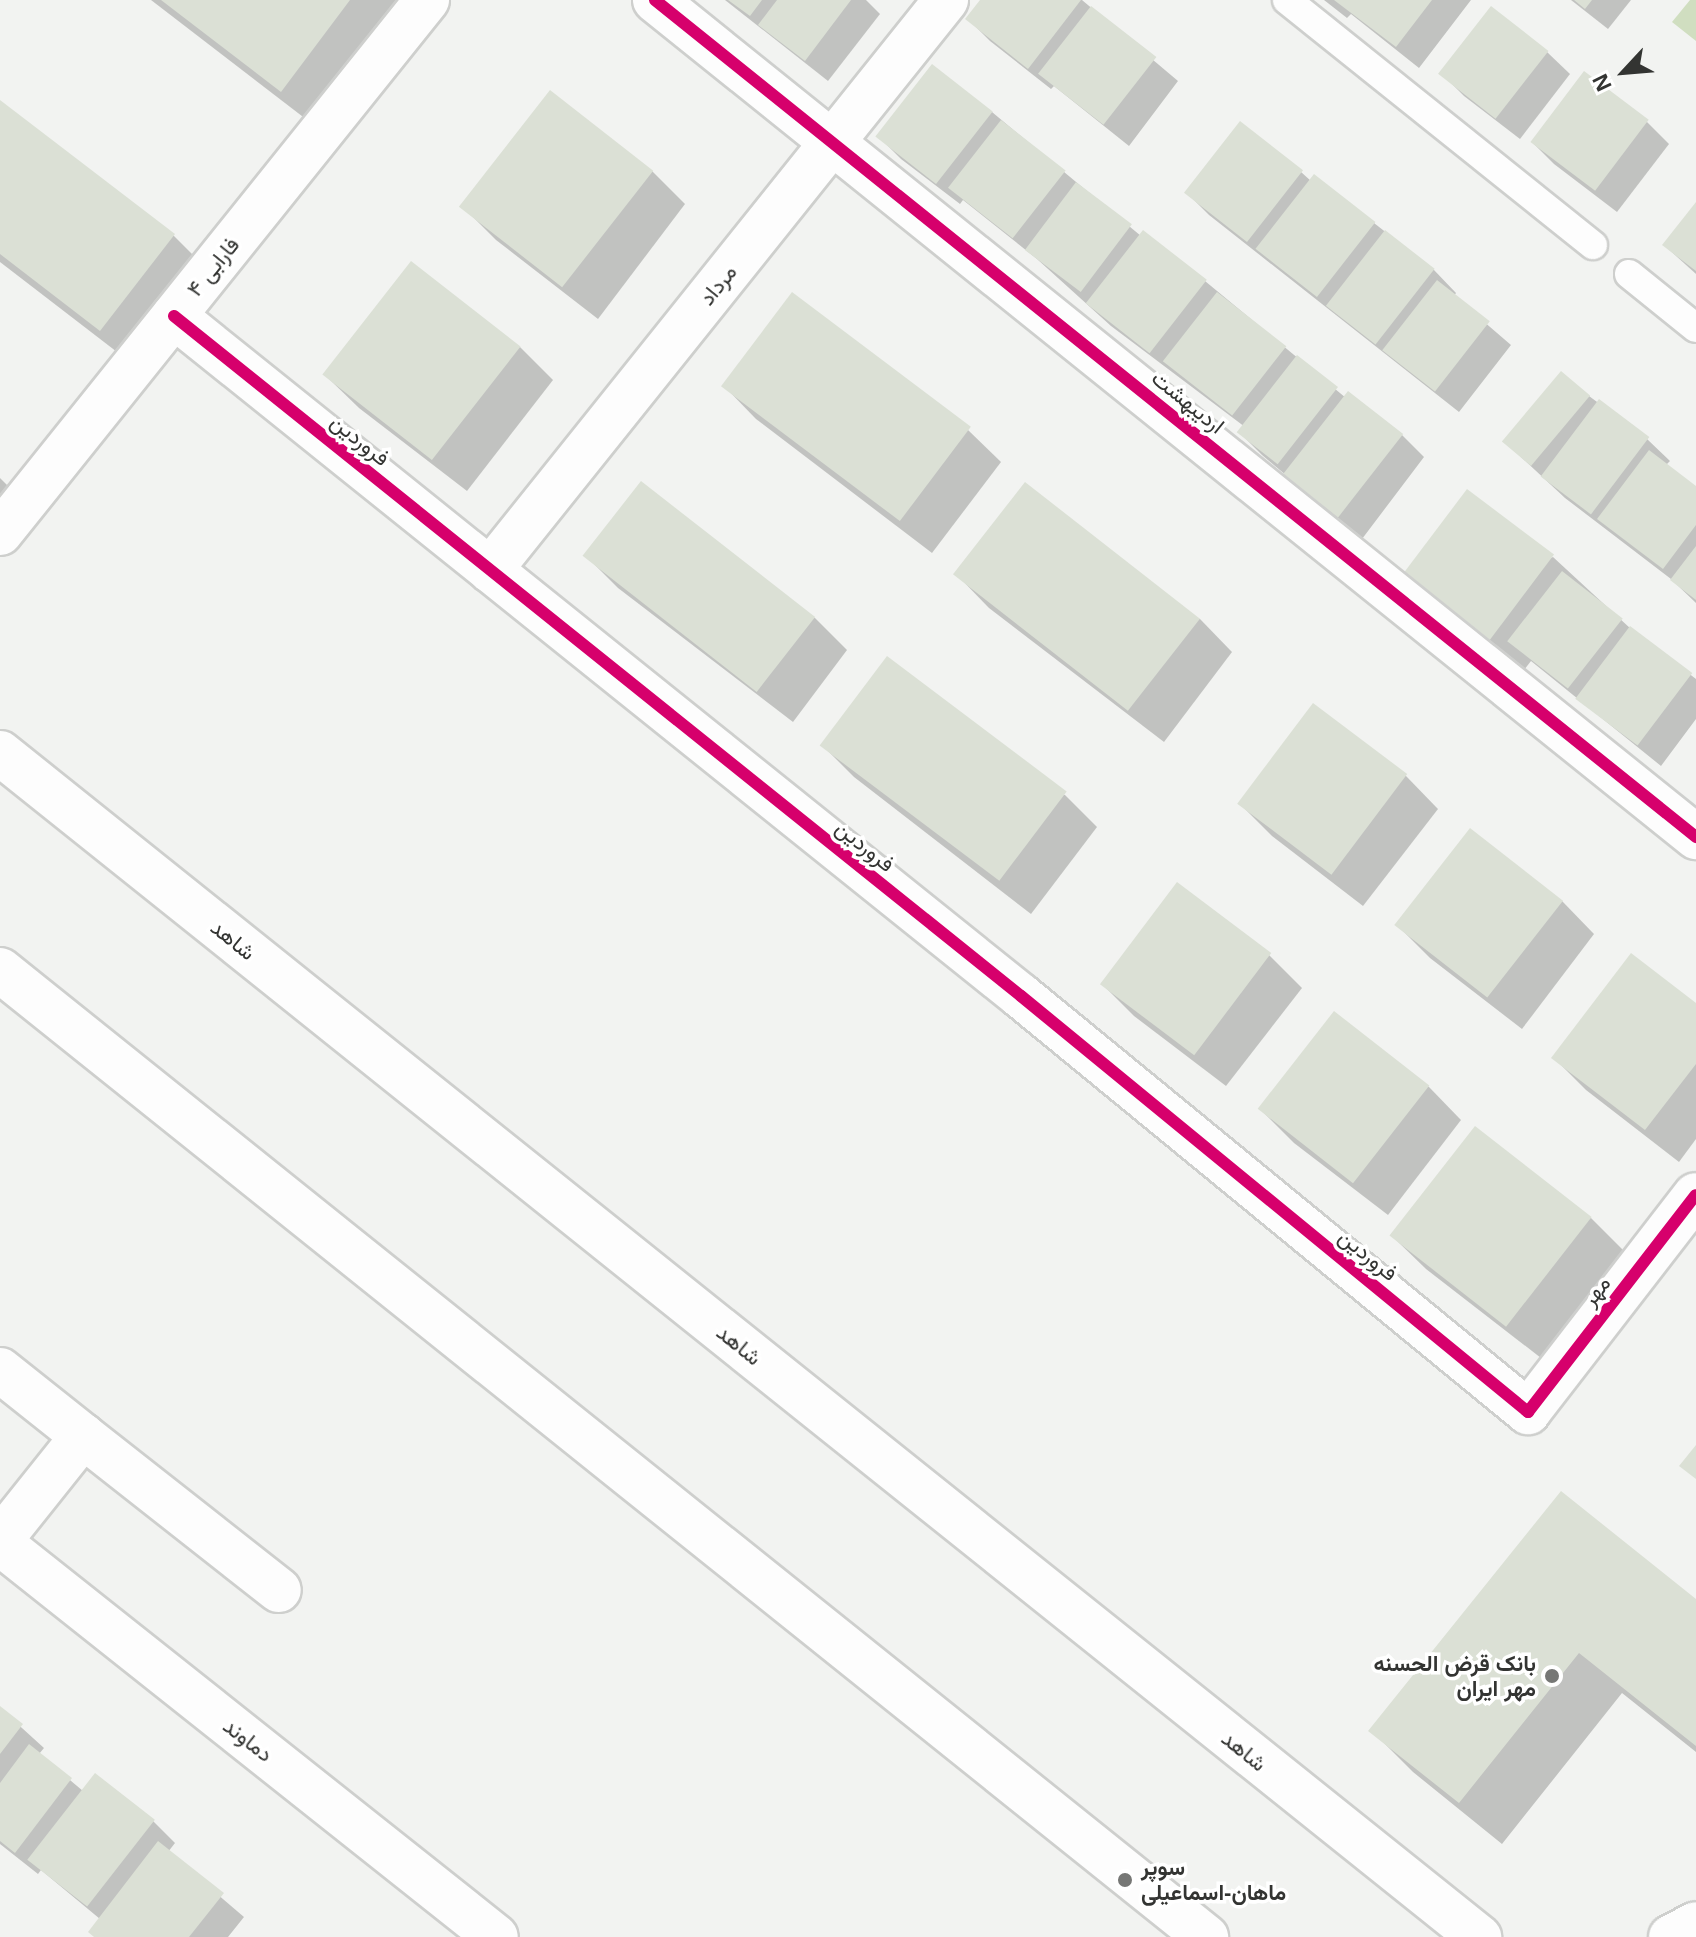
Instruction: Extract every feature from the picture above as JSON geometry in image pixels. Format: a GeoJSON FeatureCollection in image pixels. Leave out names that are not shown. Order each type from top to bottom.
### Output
{"type":"FeatureCollection","features":[{"type":"Feature","properties":{"kind":"street","name":"فارابی ۴"},"geometry":{"type":"LineString","coordinates":[[0,533],[427,0]]}},
{"type":"Feature","properties":{"kind":"street","name":"اردیبهشت"},"geometry":{"type":"LineString","coordinates":[[655,0],[1696,837]]}},
{"type":"Feature","properties":{"kind":"street","name":"مرداد"},"geometry":{"type":"LineString","coordinates":[[490,570],[946,0]]}},
{"type":"Feature","properties":{"kind":"street","name":"فروردین"},"geometry":{"type":"LineString","coordinates":[[174,316],[1021,996],[1528,1412]]}},
{"type":"Feature","properties":{"kind":"street","name":"شاهد"},"geometry":{"type":"LineString","coordinates":[[0,753],[1479,1937]]}},
{"type":"Feature","properties":{"kind":"street"},"geometry":{"type":"LineString","coordinates":[[0,970],[1206,1937]]}},
{"type":"Feature","properties":{"kind":"street","name":"مهر"},"geometry":{"type":"LineString","coordinates":[[1528,1412],[1696,1195]]}},
{"type":"Feature","properties":{"kind":"street"},"geometry":{"type":"LineString","coordinates":[[0,1370],[279,1590]]}},
{"type":"Feature","properties":{"kind":"street"},"geometry":{"type":"LineString","coordinates":[[0,1542],[83,1436]]}},
{"type":"Feature","properties":{"kind":"street","name":"دماوند"},"geometry":{"type":"LineString","coordinates":[[0,1542],[496,1937]]}},
{"type":"Feature","properties":{"kind":"street"},"geometry":{"type":"LineString","coordinates":[[1437,1903],[1472,1926],[1500,1937]]}},
{"type":"Feature","properties":{"kind":"street"},"geometry":{"type":"LineString","coordinates":[[1671,1937],[1696,1924]]}},
{"type":"Feature","properties":{"kind":"lane"},"geometry":{"type":"LineString","coordinates":[[1287,0],[1593,245]]}},
{"type":"Feature","properties":{"kind":"lane"},"geometry":{"type":"LineString","coordinates":[[1629,274],[1696,328]]}},
{"type":"Feature","properties":{"kind":"green space"},"geometry":{"type":"Polygon","coordinates":[[[1690,0],[1696,0],[1696,41],[1672,22],[1690,0]]]}},
{"type":"Feature","properties":{"kind":"building"},"geometry":{"type":"Polygon","coordinates":[[[161,0],[350,0],[281,92],[161,0]]]}},
{"type":"Feature","properties":{"kind":"building"},"geometry":{"type":"Polygon","coordinates":[[[728,0],[762,0],[750,16],[728,0]]]}},
{"type":"Feature","properties":{"kind":"building"},"geometry":{"type":"Polygon","coordinates":[[[777,0],[851,0],[805,61],[758,25],[777,0]]]}},
{"type":"Feature","properties":{"kind":"building"},"geometry":{"type":"Polygon","coordinates":[[[980,0],[1081,0],[1028,69],[965,19],[980,0]]]}},
{"type":"Feature","properties":{"kind":"building"},"geometry":{"type":"Polygon","coordinates":[[[1334,0],[1432,0],[1396,47],[1334,0]]]}},
{"type":"Feature","properties":{"kind":"building"},"geometry":{"type":"Polygon","coordinates":[[[1574,0],[1592,0],[1585,9],[1574,0]]]}},
{"type":"Feature","properties":{"kind":"building"},"geometry":{"type":"Polygon","coordinates":[[[1091,6],[1156,57],[1103,125],[1038,74],[1091,6]]]}},
{"type":"Feature","properties":{"kind":"building"},"geometry":{"type":"Polygon","coordinates":[[[1491,6],[1549,51],[1496,119],[1438,74],[1491,6]]]}},
{"type":"Feature","properties":{"kind":"building"},"geometry":{"type":"Polygon","coordinates":[[[932,64],[993,111],[936,184],[875,136],[932,64]]]}},
{"type":"Feature","properties":{"kind":"building"},"geometry":{"type":"Polygon","coordinates":[[[1584,71],[1649,120],[1595,191],[1530,142],[1584,71]]]}},
{"type":"Feature","properties":{"kind":"building"},"geometry":{"type":"Polygon","coordinates":[[[550,90],[653,171],[562,287],[459,207],[550,90]]]}},
{"type":"Feature","properties":{"kind":"building"},"geometry":{"type":"Polygon","coordinates":[[[0,100],[175,234],[100,331],[0,254],[0,100]]]}},
{"type":"Feature","properties":{"kind":"building"},"geometry":{"type":"Polygon","coordinates":[[[1001,120],[1066,170],[1013,238],[948,188],[1001,120]]]}},
{"type":"Feature","properties":{"kind":"building"},"geometry":{"type":"Polygon","coordinates":[[[1240,121],[1303,170],[1247,242],[1184,193],[1240,121]]]}},
{"type":"Feature","properties":{"kind":"building"},"geometry":{"type":"Polygon","coordinates":[[[1314,174],[1375,222],[1317,297],[1256,249],[1314,174]]]}},
{"type":"Feature","properties":{"kind":"building"},"geometry":{"type":"Polygon","coordinates":[[[1076,182],[1132,224],[1081,292],[1025,250],[1076,182]]]}},
{"type":"Feature","properties":{"kind":"building"},"geometry":{"type":"Polygon","coordinates":[[[1696,202],[1696,271],[1662,245],[1696,202]]]}},
{"type":"Feature","properties":{"kind":"building"},"geometry":{"type":"Polygon","coordinates":[[[1143,230],[1207,280],[1150,353],[1086,303],[1143,230]]]}},
{"type":"Feature","properties":{"kind":"building"},"geometry":{"type":"Polygon","coordinates":[[[1385,230],[1435,269],[1376,344],[1326,306],[1385,230]]]}},
{"type":"Feature","properties":{"kind":"building"},"geometry":{"type":"Polygon","coordinates":[[[411,261],[521,347],[432,460],[322,374],[411,261]]]}},
{"type":"Feature","properties":{"kind":"building"},"geometry":{"type":"Polygon","coordinates":[[[1437,280],[1490,321],[1435,391],[1382,350],[1437,280]]]}},
{"type":"Feature","properties":{"kind":"building"},"geometry":{"type":"Polygon","coordinates":[[[792,292],[971,427],[900,521],[721,386],[792,292]]]}},
{"type":"Feature","properties":{"kind":"building"},"geometry":{"type":"Polygon","coordinates":[[[1217,292],[1286,346],[1232,416],[1163,361],[1217,292]]]}},
{"type":"Feature","properties":{"kind":"building"},"geometry":{"type":"Polygon","coordinates":[[[1297,355],[1338,387],[1278,464],[1237,432],[1297,355]]]}},
{"type":"Feature","properties":{"kind":"building"},"geometry":{"type":"Polygon","coordinates":[[[1561,371],[1590,395],[1531,466],[1502,441],[1561,371]]]}},
{"type":"Feature","properties":{"kind":"building"},"geometry":{"type":"Polygon","coordinates":[[[1348,391],[1403,434],[1338,518],[1283,475],[1348,391]]]}},
{"type":"Feature","properties":{"kind":"building"},"geometry":{"type":"Polygon","coordinates":[[[1599,399],[1649,437],[1591,514],[1541,476],[1599,399]]]}},
{"type":"Feature","properties":{"kind":"building"},"geometry":{"type":"Polygon","coordinates":[[[1649,450],[1696,486],[1696,525],[1663,569],[1597,519],[1649,450]]]}},
{"type":"Feature","properties":{"kind":"building"},"geometry":{"type":"Polygon","coordinates":[[[641,481],[815,617],[757,692],[583,556],[641,481]]]}},
{"type":"Feature","properties":{"kind":"building"},"geometry":{"type":"Polygon","coordinates":[[[1025,482],[1200,619],[1128,711],[953,574],[1025,482]]]}},
{"type":"Feature","properties":{"kind":"building"},"geometry":{"type":"Polygon","coordinates":[[[1467,489],[1554,555],[1488,642],[1401,576],[1467,489]]]}},
{"type":"Feature","properties":{"kind":"building"},"geometry":{"type":"Polygon","coordinates":[[[1696,546],[1696,600],[1670,580],[1696,546]]]}},
{"type":"Feature","properties":{"kind":"building"},"geometry":{"type":"Polygon","coordinates":[[[1562,571],[1623,618],[1568,689],[1507,641],[1562,571]]]}},
{"type":"Feature","properties":{"kind":"building"},"geometry":{"type":"Polygon","coordinates":[[[1630,626],[1692,673],[1638,746],[1575,699],[1630,626]]]}},
{"type":"Feature","properties":{"kind":"building"},"geometry":{"type":"Polygon","coordinates":[[[887,656],[1067,791],[999,881],[820,745],[887,656]]]}},
{"type":"Feature","properties":{"kind":"building"},"geometry":{"type":"Polygon","coordinates":[[[1313,703],[1407,774],[1331,875],[1237,804],[1313,703]]]}},
{"type":"Feature","properties":{"kind":"building"},"geometry":{"type":"Polygon","coordinates":[[[1470,828],[1563,901],[1487,998],[1394,925],[1470,828]]]}},
{"type":"Feature","properties":{"kind":"building"},"geometry":{"type":"Polygon","coordinates":[[[1177,882],[1271,953],[1194,1055],[1100,984],[1177,882]]]}},
{"type":"Feature","properties":{"kind":"building"},"geometry":{"type":"Polygon","coordinates":[[[1631,953],[1696,1003],[1696,1064],[1645,1130],[1551,1058],[1631,953]]]}},
{"type":"Feature","properties":{"kind":"building"},"geometry":{"type":"Polygon","coordinates":[[[1334,1011],[1429,1085],[1353,1183],[1258,1109],[1334,1011]]]}},
{"type":"Feature","properties":{"kind":"building"},"geometry":{"type":"Polygon","coordinates":[[[1475,1126],[1592,1217],[1506,1327],[1389,1236],[1475,1126]]]}},
{"type":"Feature","properties":{"kind":"building"},"geometry":{"type":"Polygon","coordinates":[[[1696,1445],[1696,1479],[1679,1466],[1696,1445]]]}},
{"type":"Feature","properties":{"kind":"building"},"geometry":{"type":"Polygon","coordinates":[[[1561,1491],[1696,1599],[1696,1746],[1579,1653],[1459,1803],[1368,1731],[1561,1491]]]}},
{"type":"Feature","properties":{"kind":"building"},"geometry":{"type":"Polygon","coordinates":[[[0,1706],[23,1724],[0,1754],[0,1706]]]}},
{"type":"Feature","properties":{"kind":"building"},"geometry":{"type":"Polygon","coordinates":[[[29,1744],[72,1778],[15,1853],[0,1841],[0,1783],[29,1744]]]}},
{"type":"Feature","properties":{"kind":"building"},"geometry":{"type":"Polygon","coordinates":[[[95,1773],[155,1820],[87,1906],[27,1860],[95,1773]]]}},
{"type":"Feature","properties":{"kind":"building"},"geometry":{"type":"Polygon","coordinates":[[[158,1841],[224,1893],[189,1937],[94,1937],[88,1932],[158,1841]]]}},
{"type":"Feature","properties":{"kind":"cycle path"},"geometry":{"type":"LineString","coordinates":[[655,0],[1696,837]]}},
{"type":"Feature","properties":{"kind":"cycle path"},"geometry":{"type":"LineString","coordinates":[[174,316],[1021,996],[1528,1412],[1696,1195]]}},
{"type":"Feature","properties":{"kind":"place","name":"بانک قرض الحسنه مهر ایران"},"geometry":{"type":"Point","coordinates":[1552,1676]}},
{"type":"Feature","properties":{"kind":"place","name":"سوپر ماهان-اسماعیلی"},"geometry":{"type":"Point","coordinates":[1125,1880]}}]}
